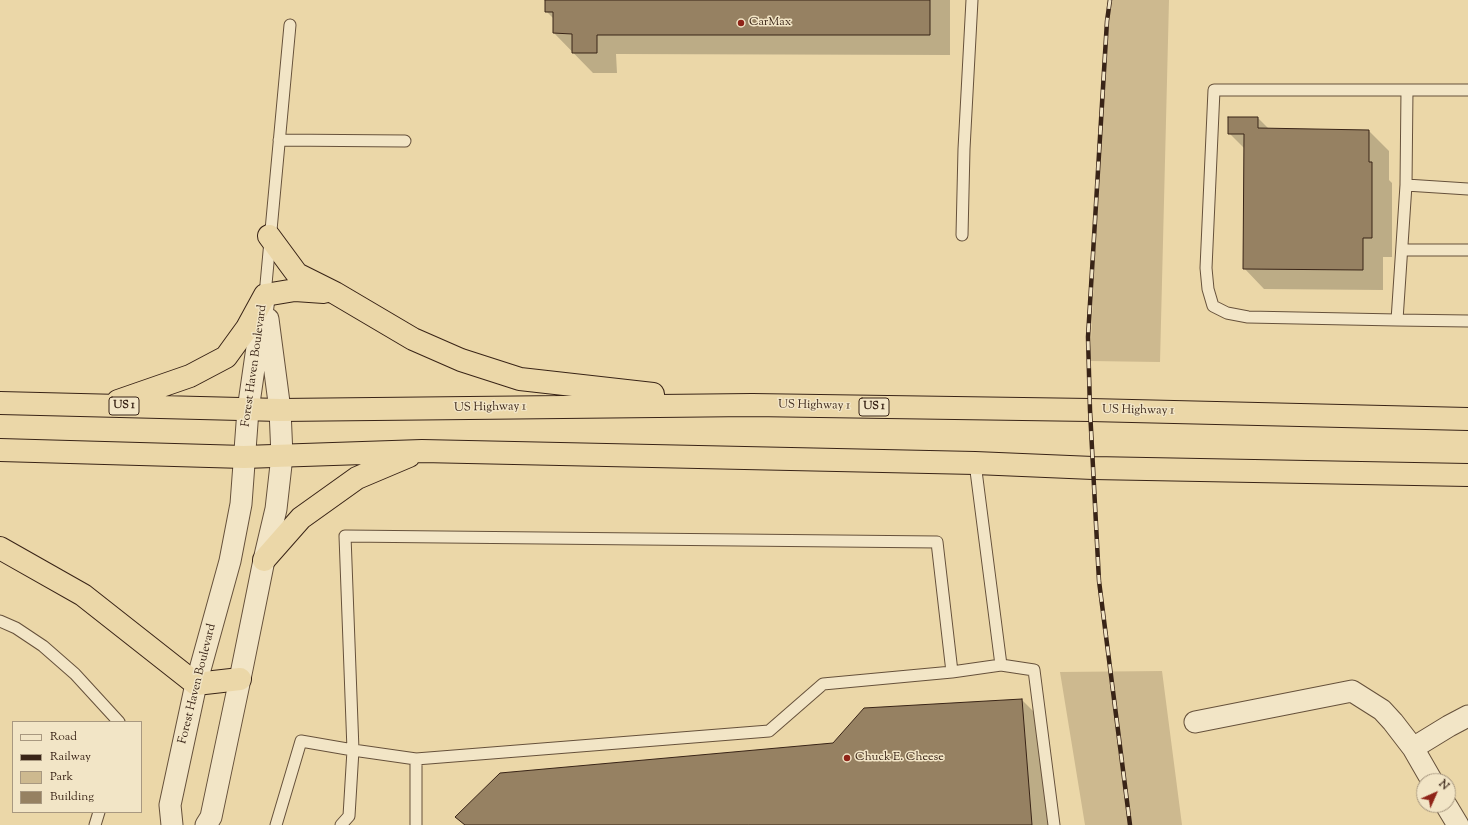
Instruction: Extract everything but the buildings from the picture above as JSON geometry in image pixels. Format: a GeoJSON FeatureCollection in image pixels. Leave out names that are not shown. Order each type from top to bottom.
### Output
{"type":"FeatureCollection","features":[{"type":"Feature","properties":{"kind":"highway"},"geometry":{"type":"LineString","coordinates":[[269,236],[296,274],[335,293],[413,339],[461,360],[520,379],[752,405]]}},
{"type":"Feature","properties":{"kind":"highway"},"geometry":{"type":"LineString","coordinates":[[106,406],[190,376],[226,357],[247,328],[265,295],[295,290],[335,293]]}},
{"type":"Feature","properties":{"kind":"highway","name":"US 1"},"geometry":{"type":"LineString","coordinates":[[0,403],[280,410]]}},
{"type":"Feature","properties":{"kind":"highway","name":"US Highway 1"},"geometry":{"type":"LineString","coordinates":[[280,410],[752,405],[1090,410],[1468,419]]}},
{"type":"Feature","properties":{"kind":"highway"},"geometry":{"type":"LineString","coordinates":[[0,450],[244,457],[422,451],[975,463],[1101,468],[1468,475]]}},
{"type":"Feature","properties":{"kind":"highway"},"geometry":{"type":"LineString","coordinates":[[264,560],[301,518],[357,478],[422,451]]}},
{"type":"Feature","properties":{"kind":"highway"},"geometry":{"type":"LineString","coordinates":[[0,548],[83,595],[196,684],[240,679]]}},
{"type":"Feature","properties":{"kind":"street","name":"Forest Haven Boulevard"},"geometry":{"type":"LineString","coordinates":[[172,825],[170,804],[196,684],[230,561],[241,504],[248,410],[265,295]]}},
{"type":"Feature","properties":{"kind":"street","name":"Forest Haven Boulevard"},"geometry":{"type":"LineString","coordinates":[[206,825],[210,817],[276,509],[282,456],[280,410],[265,295]]}},
{"type":"Feature","properties":{"kind":"street"},"geometry":{"type":"LineString","coordinates":[[1195,722],[1352,691],[1382,710],[1413,748],[1427,773]]}},
{"type":"Feature","properties":{"kind":"street"},"geometry":{"type":"LineString","coordinates":[[1413,748],[1468,716]]}},
{"type":"Feature","properties":{"kind":"street"},"geometry":{"type":"LineString","coordinates":[[1451,813],[1458,825]]}},
{"type":"Feature","properties":{"kind":"lane"},"geometry":{"type":"LineString","coordinates":[[962,235],[972,0]]}},
{"type":"Feature","properties":{"kind":"lane"},"geometry":{"type":"LineString","coordinates":[[265,295],[269,236],[290,25]]}},
{"type":"Feature","properties":{"kind":"lane"},"geometry":{"type":"LineString","coordinates":[[1468,90],[1214,90],[1206,268],[1208,288],[1213,306],[1227,313],[1248,317],[1468,321]]}},
{"type":"Feature","properties":{"kind":"lane"},"geometry":{"type":"LineString","coordinates":[[1397,320],[1406,185],[1407,90]]}},
{"type":"Feature","properties":{"kind":"lane"},"geometry":{"type":"LineString","coordinates":[[279,140],[405,141]]}},
{"type":"Feature","properties":{"kind":"lane"},"geometry":{"type":"LineString","coordinates":[[1406,185],[1468,188]]}},
{"type":"Feature","properties":{"kind":"lane"},"geometry":{"type":"LineString","coordinates":[[1402,250],[1468,250]]}},
{"type":"Feature","properties":{"kind":"lane"},"geometry":{"type":"LineString","coordinates":[[975,463],[1001,665]]}},
{"type":"Feature","properties":{"kind":"lane"},"geometry":{"type":"LineString","coordinates":[[341,825],[349,816],[353,750],[345,536],[937,542],[952,672]]}},
{"type":"Feature","properties":{"kind":"lane"},"geometry":{"type":"LineString","coordinates":[[0,621],[16,628],[43,646],[76,674],[118,721]]}},
{"type":"Feature","properties":{"kind":"lane"},"geometry":{"type":"LineString","coordinates":[[276,825],[301,741],[416,759],[769,731],[824,684],[952,672],[1001,665],[1034,670],[1054,825]]}},
{"type":"Feature","properties":{"kind":"lane"},"geometry":{"type":"LineString","coordinates":[[416,759],[416,825]]}},
{"type":"Feature","properties":{"kind":"lane"},"geometry":{"type":"LineString","coordinates":[[95,825],[98,813]]}},
{"type":"Feature","properties":{"kind":"green space"},"geometry":{"type":"Polygon","coordinates":[[[1107,0],[1169,0],[1160,362],[1090,361],[1107,0]]]}},
{"type":"Feature","properties":{"kind":"green space"},"geometry":{"type":"Polygon","coordinates":[[[1162,671],[1182,825],[1085,825],[1060,672],[1162,671]]]}},
{"type":"Feature","properties":{"kind":"railway"},"geometry":{"type":"LineString","coordinates":[[1110,0],[1107,21],[1088,337],[1090,410],[1099,581],[1130,825]]}},
{"type":"Feature","properties":{"kind":"place","name":"CarMax"},"geometry":{"type":"Point","coordinates":[741,23]}},
{"type":"Feature","properties":{"kind":"place","name":"Chuck E. Cheese"},"geometry":{"type":"Point","coordinates":[847,758]}}]}
